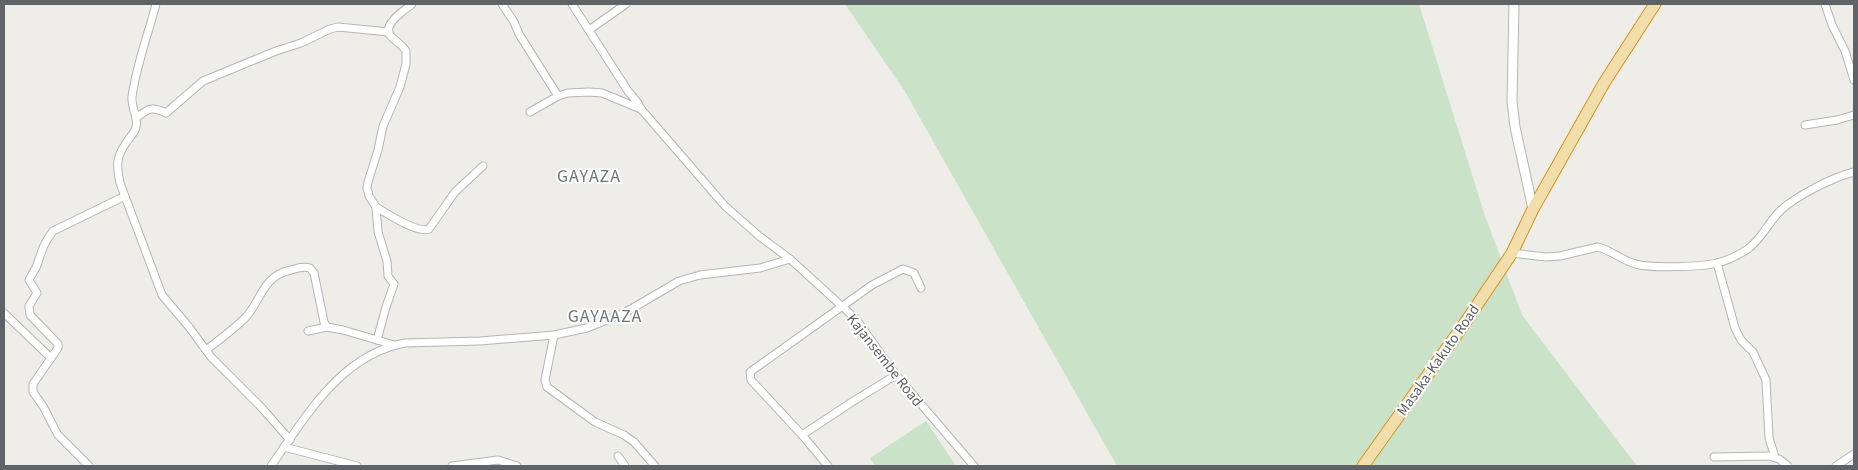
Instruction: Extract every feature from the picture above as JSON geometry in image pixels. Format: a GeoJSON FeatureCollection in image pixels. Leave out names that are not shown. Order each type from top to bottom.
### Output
{"type":"FeatureCollection","features":[{"type":"Feature","properties":{"kind":"highway","name":"Masaka-Kakuto Road"},"geometry":{"type":"LineString","coordinates":[[1363,466],[1462,328],[1512,253],[1533,209],[1604,83],[1655,4]]}},
{"type":"Feature","properties":{"kind":"street"},"geometry":{"type":"LineString","coordinates":[[156,4],[135,76],[132,100],[137,125],[133,134],[120,151],[116,165],[125,196],[162,294],[217,363],[262,408],[290,440]]}},
{"type":"Feature","properties":{"kind":"street"},"geometry":{"type":"LineString","coordinates":[[389,32],[390,24],[412,4]]}},
{"type":"Feature","properties":{"kind":"street"},"geometry":{"type":"LineString","coordinates":[[502,4],[558,96]]}},
{"type":"Feature","properties":{"kind":"street","name":"Kajansembe Road"},"geometry":{"type":"LineString","coordinates":[[572,4],[641,109],[725,206],[759,236],[790,259],[856,319],[896,375],[974,466]]}},
{"type":"Feature","properties":{"kind":"street"},"geometry":{"type":"LineString","coordinates":[[589,30],[626,4]]}},
{"type":"Feature","properties":{"kind":"street"},"geometry":{"type":"LineString","coordinates":[[1514,4],[1512,101],[1515,127],[1533,209]]}},
{"type":"Feature","properties":{"kind":"street"},"geometry":{"type":"LineString","coordinates":[[1825,4],[1832,25],[1845,51],[1854,80]]}},
{"type":"Feature","properties":{"kind":"street"},"geometry":{"type":"LineString","coordinates":[[136,118],[150,109],[160,109],[166,113],[203,81],[276,51],[301,43],[330,29],[389,32],[403,47],[407,56],[400,87],[383,126],[368,182],[370,196],[376,207],[378,232],[387,261],[388,276],[394,284],[378,340]]}},
{"type":"Feature","properties":{"kind":"street"},"geometry":{"type":"LineString","coordinates":[[530,112],[558,96],[575,93],[602,93],[641,109]]}},
{"type":"Feature","properties":{"kind":"street"},"geometry":{"type":"LineString","coordinates":[[1805,125],[1854,115]]}},
{"type":"Feature","properties":{"kind":"street"},"geometry":{"type":"LineString","coordinates":[[376,207],[403,222],[426,231],[455,192],[483,166]]}},
{"type":"Feature","properties":{"kind":"street"},"geometry":{"type":"LineString","coordinates":[[1512,253],[1546,257],[1560,256],[1586,248],[1598,247],[1640,266],[1717,263],[1748,248],[1762,235],[1779,212],[1786,206],[1833,179],[1854,172]]}},
{"type":"Feature","properties":{"kind":"street"},"geometry":{"type":"LineString","coordinates":[[89,466],[58,435],[43,406],[33,392],[33,384],[58,348],[58,344],[30,315],[29,310],[37,293],[29,280],[37,266],[40,251],[53,231],[125,196]]}},
{"type":"Feature","properties":{"kind":"street"},"geometry":{"type":"LineString","coordinates":[[271,466],[319,398],[341,375],[369,357],[394,345],[405,343],[480,342],[554,335],[587,328],[626,312],[679,281],[700,275],[760,268],[790,259]]}},
{"type":"Feature","properties":{"kind":"street"},"geometry":{"type":"LineString","coordinates":[[1717,263],[1735,328],[1741,340],[1753,352],[1766,380],[1769,438],[1775,457]]}},
{"type":"Feature","properties":{"kind":"street"},"geometry":{"type":"LineString","coordinates":[[206,350],[228,333],[252,310],[263,288],[269,281],[284,271],[302,267],[310,268],[314,273],[324,322],[327,327]]}},
{"type":"Feature","properties":{"kind":"street"},"geometry":{"type":"LineString","coordinates":[[828,466],[802,435],[750,380],[750,372],[867,288],[903,270],[914,273],[921,288]]}},
{"type":"Feature","properties":{"kind":"street"},"geometry":{"type":"LineString","coordinates":[[4,313],[51,358]]}},
{"type":"Feature","properties":{"kind":"street"},"geometry":{"type":"LineString","coordinates":[[308,331],[327,327],[394,345]]}},
{"type":"Feature","properties":{"kind":"street"},"geometry":{"type":"LineString","coordinates":[[554,335],[545,380],[547,387],[595,422],[624,435],[634,442],[655,466]]}},
{"type":"Feature","properties":{"kind":"street"},"geometry":{"type":"LineString","coordinates":[[802,435],[896,375]]}},
{"type":"Feature","properties":{"kind":"street"},"geometry":{"type":"LineString","coordinates":[[284,447],[339,464],[357,466]]}},
{"type":"Feature","properties":{"kind":"street"},"geometry":{"type":"LineString","coordinates":[[1836,466],[1854,454]]}},
{"type":"Feature","properties":{"kind":"street"},"geometry":{"type":"LineString","coordinates":[[618,456],[625,466]]}},
{"type":"Feature","properties":{"kind":"street"},"geometry":{"type":"LineString","coordinates":[[1714,457],[1775,457],[1788,466]]}},
{"type":"Feature","properties":{"kind":"street"},"geometry":{"type":"LineString","coordinates":[[452,466],[498,460],[517,466]]}},
{"type":"Feature","properties":{"kind":"green space"},"geometry":{"type":"Polygon","coordinates":[[[845,4],[1419,4],[1484,213],[1522,315],[1637,466],[1117,466],[904,90],[845,4]]]}},
{"type":"Feature","properties":{"kind":"green space"},"geometry":{"type":"Polygon","coordinates":[[[926,421],[956,466],[875,466],[870,458],[926,421]]]}},
{"type":"Feature","properties":{"kind":"district","name":"GAYAZA"},"geometry":{"type":"Point","coordinates":[589,176]}},
{"type":"Feature","properties":{"kind":"district","name":"GAYAAZA"},"geometry":{"type":"Point","coordinates":[605,316]}}]}
